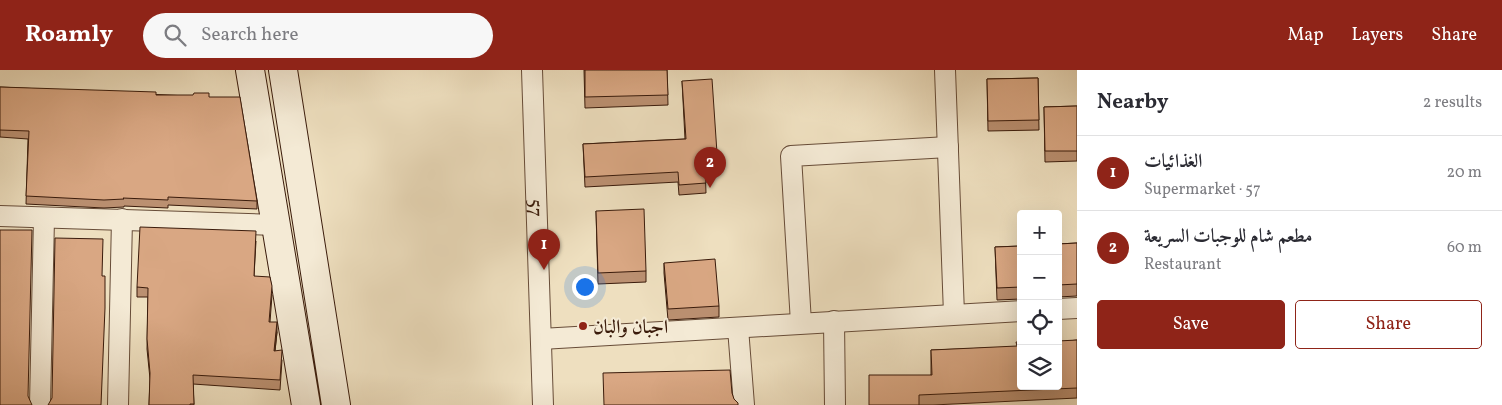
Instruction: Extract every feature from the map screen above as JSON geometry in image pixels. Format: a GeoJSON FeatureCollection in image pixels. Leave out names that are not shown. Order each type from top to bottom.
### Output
{"type":"FeatureCollection","features":[{"type":"Feature","properties":{"kind":"main road"},"geometry":{"type":"LineString","coordinates":[[250,70],[306,405]]}},
{"type":"Feature","properties":{"kind":"main road"},"geometry":{"type":"LineString","coordinates":[[283,70],[336,405]]}},
{"type":"Feature","properties":{"kind":"street","name":"57"},"geometry":{"type":"LineString","coordinates":[[532,70],[543,405]]}},
{"type":"Feature","properties":{"kind":"street"},"geometry":{"type":"LineString","coordinates":[[945,70],[954,314]]}},
{"type":"Feature","properties":{"kind":"street"},"geometry":{"type":"LineString","coordinates":[[801,323],[791,156],[948,148]]}},
{"type":"Feature","properties":{"kind":"street"},"geometry":{"type":"LineString","coordinates":[[0,216],[276,224]]}},
{"type":"Feature","properties":{"kind":"street"},"geometry":{"type":"LineString","coordinates":[[40,405],[44,218]]}},
{"type":"Feature","properties":{"kind":"street"},"geometry":{"type":"LineString","coordinates":[[118,405],[122,219]]}},
{"type":"Feature","properties":{"kind":"street"},"geometry":{"type":"LineString","coordinates":[[1062,309],[1077,308]]}},
{"type":"Feature","properties":{"kind":"street"},"geometry":{"type":"LineString","coordinates":[[541,339],[1017,311]]}},
{"type":"Feature","properties":{"kind":"street"},"geometry":{"type":"LineString","coordinates":[[834,321],[835,405]]}},
{"type":"Feature","properties":{"kind":"street"},"geometry":{"type":"LineString","coordinates":[[738,328],[744,405]]}},
{"type":"Feature","properties":{"kind":"building"},"geometry":{"type":"Polygon","coordinates":[[[585,70],[667,70],[668,95],[585,97],[585,70]]]}},
{"type":"Feature","properties":{"kind":"building"},"geometry":{"type":"Polygon","coordinates":[[[1038,78],[1039,120],[988,121],[987,79],[1038,78]]]}},
{"type":"Feature","properties":{"kind":"building"},"geometry":{"type":"Polygon","coordinates":[[[712,79],[717,153],[704,153],[706,183],[679,185],[678,172],[585,177],[583,144],[686,139],[682,81],[712,79]]]}},
{"type":"Feature","properties":{"kind":"building"},"geometry":{"type":"Polygon","coordinates":[[[0,87],[156,92],[156,95],[209,93],[209,97],[240,97],[257,201],[168,197],[168,200],[123,198],[104,200],[26,196],[29,131],[0,130],[0,87]]]}},
{"type":"Feature","properties":{"kind":"building"},"geometry":{"type":"Polygon","coordinates":[[[1077,106],[1077,151],[1045,151],[1044,107],[1077,106]]]}},
{"type":"Feature","properties":{"kind":"building"},"geometry":{"type":"Polygon","coordinates":[[[644,209],[646,271],[598,273],[596,211],[644,209]]]}},
{"type":"Feature","properties":{"kind":"building"},"geometry":{"type":"Polygon","coordinates":[[[140,227],[256,231],[254,276],[270,277],[272,286],[269,322],[277,322],[274,351],[282,350],[280,380],[193,375],[194,404],[149,405],[148,288],[137,287],[140,227]]]}},
{"type":"Feature","properties":{"kind":"building"},"geometry":{"type":"Polygon","coordinates":[[[0,230],[32,230],[28,396],[32,405],[0,405],[0,230]]]}},
{"type":"Feature","properties":{"kind":"building"},"geometry":{"type":"Polygon","coordinates":[[[55,238],[103,239],[102,276],[105,276],[105,308],[101,405],[48,405],[52,398],[55,238]]]}},
{"type":"Feature","properties":{"kind":"building"},"geometry":{"type":"Polygon","coordinates":[[[1077,243],[1077,284],[1062,285],[1062,244],[1077,243]]]}},
{"type":"Feature","properties":{"kind":"building"},"geometry":{"type":"Polygon","coordinates":[[[1017,246],[1017,287],[997,288],[995,247],[1017,246]]]}},
{"type":"Feature","properties":{"kind":"building"},"geometry":{"type":"Polygon","coordinates":[[[715,259],[719,306],[668,309],[664,263],[715,259]]]}},
{"type":"Feature","properties":{"kind":"building"},"geometry":{"type":"Polygon","coordinates":[[[1077,340],[1077,388],[1062,389],[1062,341],[1077,340]]]}},
{"type":"Feature","properties":{"kind":"building"},"geometry":{"type":"Polygon","coordinates":[[[1017,346],[1017,390],[1032,390],[919,395],[919,405],[869,405],[869,375],[932,375],[931,350],[1017,346]]]}},
{"type":"Feature","properties":{"kind":"building"},"geometry":{"type":"Polygon","coordinates":[[[730,370],[732,393],[738,405],[604,405],[603,373],[730,370]]]}},
{"type":"Feature","properties":{"kind":"place","name":"مطعم شام للوجبات السريعة"},"geometry":{"type":"Point","coordinates":[710,188]}},
{"type":"Feature","properties":{"kind":"place","name":"الغذائيات"},"geometry":{"type":"Point","coordinates":[544,270]}},
{"type":"Feature","properties":{"kind":"place","name":"اجبان والبان"},"geometry":{"type":"Point","coordinates":[583,326]}}]}
